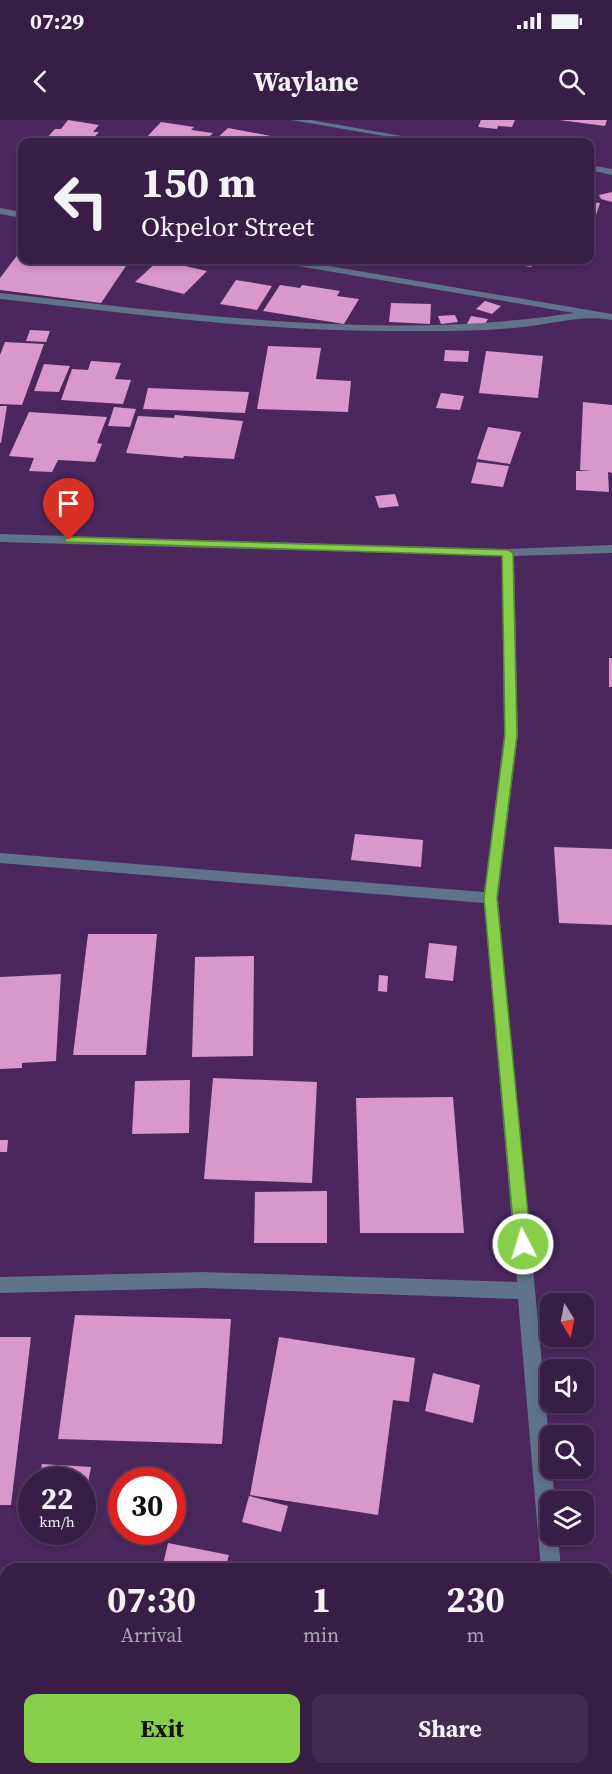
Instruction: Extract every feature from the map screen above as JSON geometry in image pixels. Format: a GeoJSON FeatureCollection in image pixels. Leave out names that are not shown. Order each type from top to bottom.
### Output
{"type":"FeatureCollection","features":[{"type":"Feature","properties":{"kind":"street"},"geometry":{"type":"LineString","coordinates":[[295,120],[407,138]]}},
{"type":"Feature","properties":{"kind":"street"},"geometry":{"type":"LineString","coordinates":[[594,169],[612,172]]}},
{"type":"Feature","properties":{"kind":"street"},"geometry":{"type":"LineString","coordinates":[[0,211],[18,214]]}},
{"type":"Feature","properties":{"kind":"street"},"geometry":{"type":"LineString","coordinates":[[302,264],[612,317]]}},
{"type":"Feature","properties":{"kind":"street"},"geometry":{"type":"LineString","coordinates":[[0,296],[205,319],[370,328],[470,328],[516,325],[590,314]]}},
{"type":"Feature","properties":{"kind":"street"},"geometry":{"type":"LineString","coordinates":[[0,538],[508,553],[612,549]]}},
{"type":"Feature","properties":{"kind":"street"},"geometry":{"type":"LineString","coordinates":[[508,553],[511,735],[491,898],[550,1563]]}},
{"type":"Feature","properties":{"kind":"street"},"geometry":{"type":"LineString","coordinates":[[0,858],[491,898]]}},
{"type":"Feature","properties":{"kind":"street"},"geometry":{"type":"LineString","coordinates":[[0,1285],[203,1280],[527,1291]]}},
{"type":"Feature","properties":{"kind":"building"},"geometry":{"type":"Polygon","coordinates":[[[68,120],[99,125],[93,132],[99,132],[94,138],[47,138],[55,129],[61,129],[68,120]]]}},
{"type":"Feature","properties":{"kind":"building"},"geometry":{"type":"Polygon","coordinates":[[[481,120],[515,120],[512,127],[498,126],[497,129],[478,127],[481,120]]]}},
{"type":"Feature","properties":{"kind":"building"},"geometry":{"type":"Polygon","coordinates":[[[559,120],[607,120],[605,126],[559,120]]]}},
{"type":"Feature","properties":{"kind":"building"},"geometry":{"type":"Polygon","coordinates":[[[161,122],[194,127],[191,130],[213,133],[208,138],[146,138],[161,122]]]}},
{"type":"Feature","properties":{"kind":"building"},"geometry":{"type":"Polygon","coordinates":[[[228,128],[282,138],[217,138],[228,128]]]}},
{"type":"Feature","properties":{"kind":"building"},"geometry":{"type":"Polygon","coordinates":[[[612,192],[612,202],[601,199],[599,195],[612,192]]]}},
{"type":"Feature","properties":{"kind":"building"},"geometry":{"type":"Polygon","coordinates":[[[594,202],[600,203],[594,221],[594,202]]]}},
{"type":"Feature","properties":{"kind":"building"},"geometry":{"type":"Polygon","coordinates":[[[18,254],[18,264],[127,264],[101,303],[0,290],[0,278],[18,254]]]}},
{"type":"Feature","properties":{"kind":"building"},"geometry":{"type":"Polygon","coordinates":[[[155,264],[176,264],[207,271],[184,294],[135,282],[155,264]]]}},
{"type":"Feature","properties":{"kind":"building"},"geometry":{"type":"Polygon","coordinates":[[[513,264],[532,264],[531,267],[513,264]]]}},
{"type":"Feature","properties":{"kind":"building"},"geometry":{"type":"Polygon","coordinates":[[[236,280],[272,286],[257,310],[220,304],[236,280]]]}},
{"type":"Feature","properties":{"kind":"building"},"geometry":{"type":"Polygon","coordinates":[[[280,285],[300,288],[302,285],[340,291],[337,296],[359,299],[344,324],[263,311],[280,285]]]}},
{"type":"Feature","properties":{"kind":"building"},"geometry":{"type":"Polygon","coordinates":[[[485,301],[501,306],[492,314],[476,309],[485,301]]]}},
{"type":"Feature","properties":{"kind":"building"},"geometry":{"type":"Polygon","coordinates":[[[391,303],[431,304],[430,324],[389,322],[391,303]]]}},
{"type":"Feature","properties":{"kind":"building"},"geometry":{"type":"Polygon","coordinates":[[[455,315],[458,322],[441,324],[438,316],[455,315]]]}},
{"type":"Feature","properties":{"kind":"building"},"geometry":{"type":"Polygon","coordinates":[[[471,316],[488,319],[484,326],[467,324],[471,316]]]}},
{"type":"Feature","properties":{"kind":"building"},"geometry":{"type":"Polygon","coordinates":[[[30,330],[50,331],[46,342],[26,341],[30,330]]]}},
{"type":"Feature","properties":{"kind":"building"},"geometry":{"type":"Polygon","coordinates":[[[5,342],[44,344],[22,405],[0,404],[0,355],[5,342]]]}},
{"type":"Feature","properties":{"kind":"building"},"geometry":{"type":"Polygon","coordinates":[[[268,346],[321,348],[316,379],[351,381],[348,412],[257,409],[268,346]]]}},
{"type":"Feature","properties":{"kind":"building"},"geometry":{"type":"Polygon","coordinates":[[[445,350],[469,351],[468,362],[444,361],[445,350]]]}},
{"type":"Feature","properties":{"kind":"building"},"geometry":{"type":"Polygon","coordinates":[[[486,351],[543,356],[538,398],[479,393],[486,351]]]}},
{"type":"Feature","properties":{"kind":"building"},"geometry":{"type":"Polygon","coordinates":[[[91,361],[121,363],[115,379],[131,380],[123,404],[61,400],[72,369],[88,370],[91,361]]]}},
{"type":"Feature","properties":{"kind":"building"},"geometry":{"type":"Polygon","coordinates":[[[44,364],[70,366],[59,392],[34,391],[44,364]]]}},
{"type":"Feature","properties":{"kind":"building"},"geometry":{"type":"Polygon","coordinates":[[[148,388],[249,392],[245,413],[143,409],[148,388]]]}},
{"type":"Feature","properties":{"kind":"building"},"geometry":{"type":"Polygon","coordinates":[[[441,393],[464,396],[460,410],[436,408],[441,393]]]}},
{"type":"Feature","properties":{"kind":"building"},"geometry":{"type":"Polygon","coordinates":[[[583,402],[612,405],[612,473],[608,472],[609,492],[576,490],[576,471],[591,471],[580,470],[583,402]]]}},
{"type":"Feature","properties":{"kind":"building"},"geometry":{"type":"Polygon","coordinates":[[[0,406],[7,406],[1,443],[0,443],[0,406]]]}},
{"type":"Feature","properties":{"kind":"building"},"geometry":{"type":"Polygon","coordinates":[[[114,407],[136,409],[130,427],[108,426],[114,407]]]}},
{"type":"Feature","properties":{"kind":"building"},"geometry":{"type":"Polygon","coordinates":[[[29,412],[107,417],[97,443],[102,444],[95,462],[58,460],[52,472],[29,471],[34,458],[9,456],[29,412]]]}},
{"type":"Feature","properties":{"kind":"building"},"geometry":{"type":"Polygon","coordinates":[[[175,415],[243,421],[234,459],[184,456],[183,458],[126,453],[138,416],[174,418],[175,415]]]}},
{"type":"Feature","properties":{"kind":"building"},"geometry":{"type":"Polygon","coordinates":[[[488,427],[521,432],[510,464],[477,459],[488,427]]]}},
{"type":"Feature","properties":{"kind":"building"},"geometry":{"type":"Polygon","coordinates":[[[477,462],[509,466],[503,487],[471,483],[477,462]]]}},
{"type":"Feature","properties":{"kind":"building"},"geometry":{"type":"Polygon","coordinates":[[[395,494],[399,506],[379,508],[375,496],[395,494]]]}},
{"type":"Feature","properties":{"kind":"building"},"geometry":{"type":"Polygon","coordinates":[[[609,658],[612,658],[612,687],[609,687],[609,658]]]}},
{"type":"Feature","properties":{"kind":"building"},"geometry":{"type":"Polygon","coordinates":[[[355,834],[423,840],[421,867],[351,860],[355,834]]]}},
{"type":"Feature","properties":{"kind":"building"},"geometry":{"type":"Polygon","coordinates":[[[554,847],[612,849],[612,925],[559,923],[554,847]]]}},
{"type":"Feature","properties":{"kind":"building"},"geometry":{"type":"Polygon","coordinates":[[[88,934],[157,934],[146,1055],[73,1055],[88,934]]]}},
{"type":"Feature","properties":{"kind":"building"},"geometry":{"type":"Polygon","coordinates":[[[429,943],[457,946],[453,981],[425,978],[429,943]]]}},
{"type":"Feature","properties":{"kind":"building"},"geometry":{"type":"Polygon","coordinates":[[[254,956],[253,1056],[192,1057],[195,957],[254,956]]]}},
{"type":"Feature","properties":{"kind":"building"},"geometry":{"type":"Polygon","coordinates":[[[61,974],[56,1061],[22,1063],[22,1068],[0,1069],[0,977],[61,974]]]}},
{"type":"Feature","properties":{"kind":"building"},"geometry":{"type":"Polygon","coordinates":[[[379,975],[388,976],[387,992],[378,991],[379,975]]]}},
{"type":"Feature","properties":{"kind":"building"},"geometry":{"type":"Polygon","coordinates":[[[213,1078],[317,1082],[312,1183],[204,1179],[213,1078]]]}},
{"type":"Feature","properties":{"kind":"building"},"geometry":{"type":"Polygon","coordinates":[[[190,1080],[189,1133],[132,1134],[135,1081],[190,1080]]]}},
{"type":"Feature","properties":{"kind":"building"},"geometry":{"type":"Polygon","coordinates":[[[453,1097],[464,1233],[360,1233],[356,1098],[453,1097]]]}},
{"type":"Feature","properties":{"kind":"building"},"geometry":{"type":"Polygon","coordinates":[[[0,1140],[8,1140],[7,1152],[0,1152],[0,1140]]]}},
{"type":"Feature","properties":{"kind":"building"},"geometry":{"type":"Polygon","coordinates":[[[327,1191],[327,1243],[254,1243],[255,1192],[327,1191]]]}},
{"type":"Feature","properties":{"kind":"building"},"geometry":{"type":"Polygon","coordinates":[[[75,1315],[231,1319],[222,1444],[58,1439],[75,1315]]]}},
{"type":"Feature","properties":{"kind":"building"},"geometry":{"type":"Polygon","coordinates":[[[0,1337],[31,1337],[11,1505],[0,1505],[0,1337]]]}},
{"type":"Feature","properties":{"kind":"building"},"geometry":{"type":"Polygon","coordinates":[[[279,1337],[415,1358],[409,1402],[393,1400],[378,1515],[250,1495],[279,1337]]]}},
{"type":"Feature","properties":{"kind":"building"},"geometry":{"type":"Polygon","coordinates":[[[433,1373],[480,1385],[473,1423],[425,1411],[433,1373]]]}},
{"type":"Feature","properties":{"kind":"building"},"geometry":{"type":"Polygon","coordinates":[[[42,1464],[91,1467],[41,1467],[42,1464]]]}},
{"type":"Feature","properties":{"kind":"building"},"geometry":{"type":"Polygon","coordinates":[[[249,1496],[288,1506],[281,1532],[242,1522],[249,1496]]]}},
{"type":"Feature","properties":{"kind":"building"},"geometry":{"type":"Polygon","coordinates":[[[168,1545],[178,1545],[229,1555],[227,1563],[163,1563],[168,1545]]]}},
{"type":"Feature","properties":{"kind":"route"},"geometry":{"type":"LineString","coordinates":[[69,540],[508,553],[511,735],[491,898],[523,1244]]}}]}
